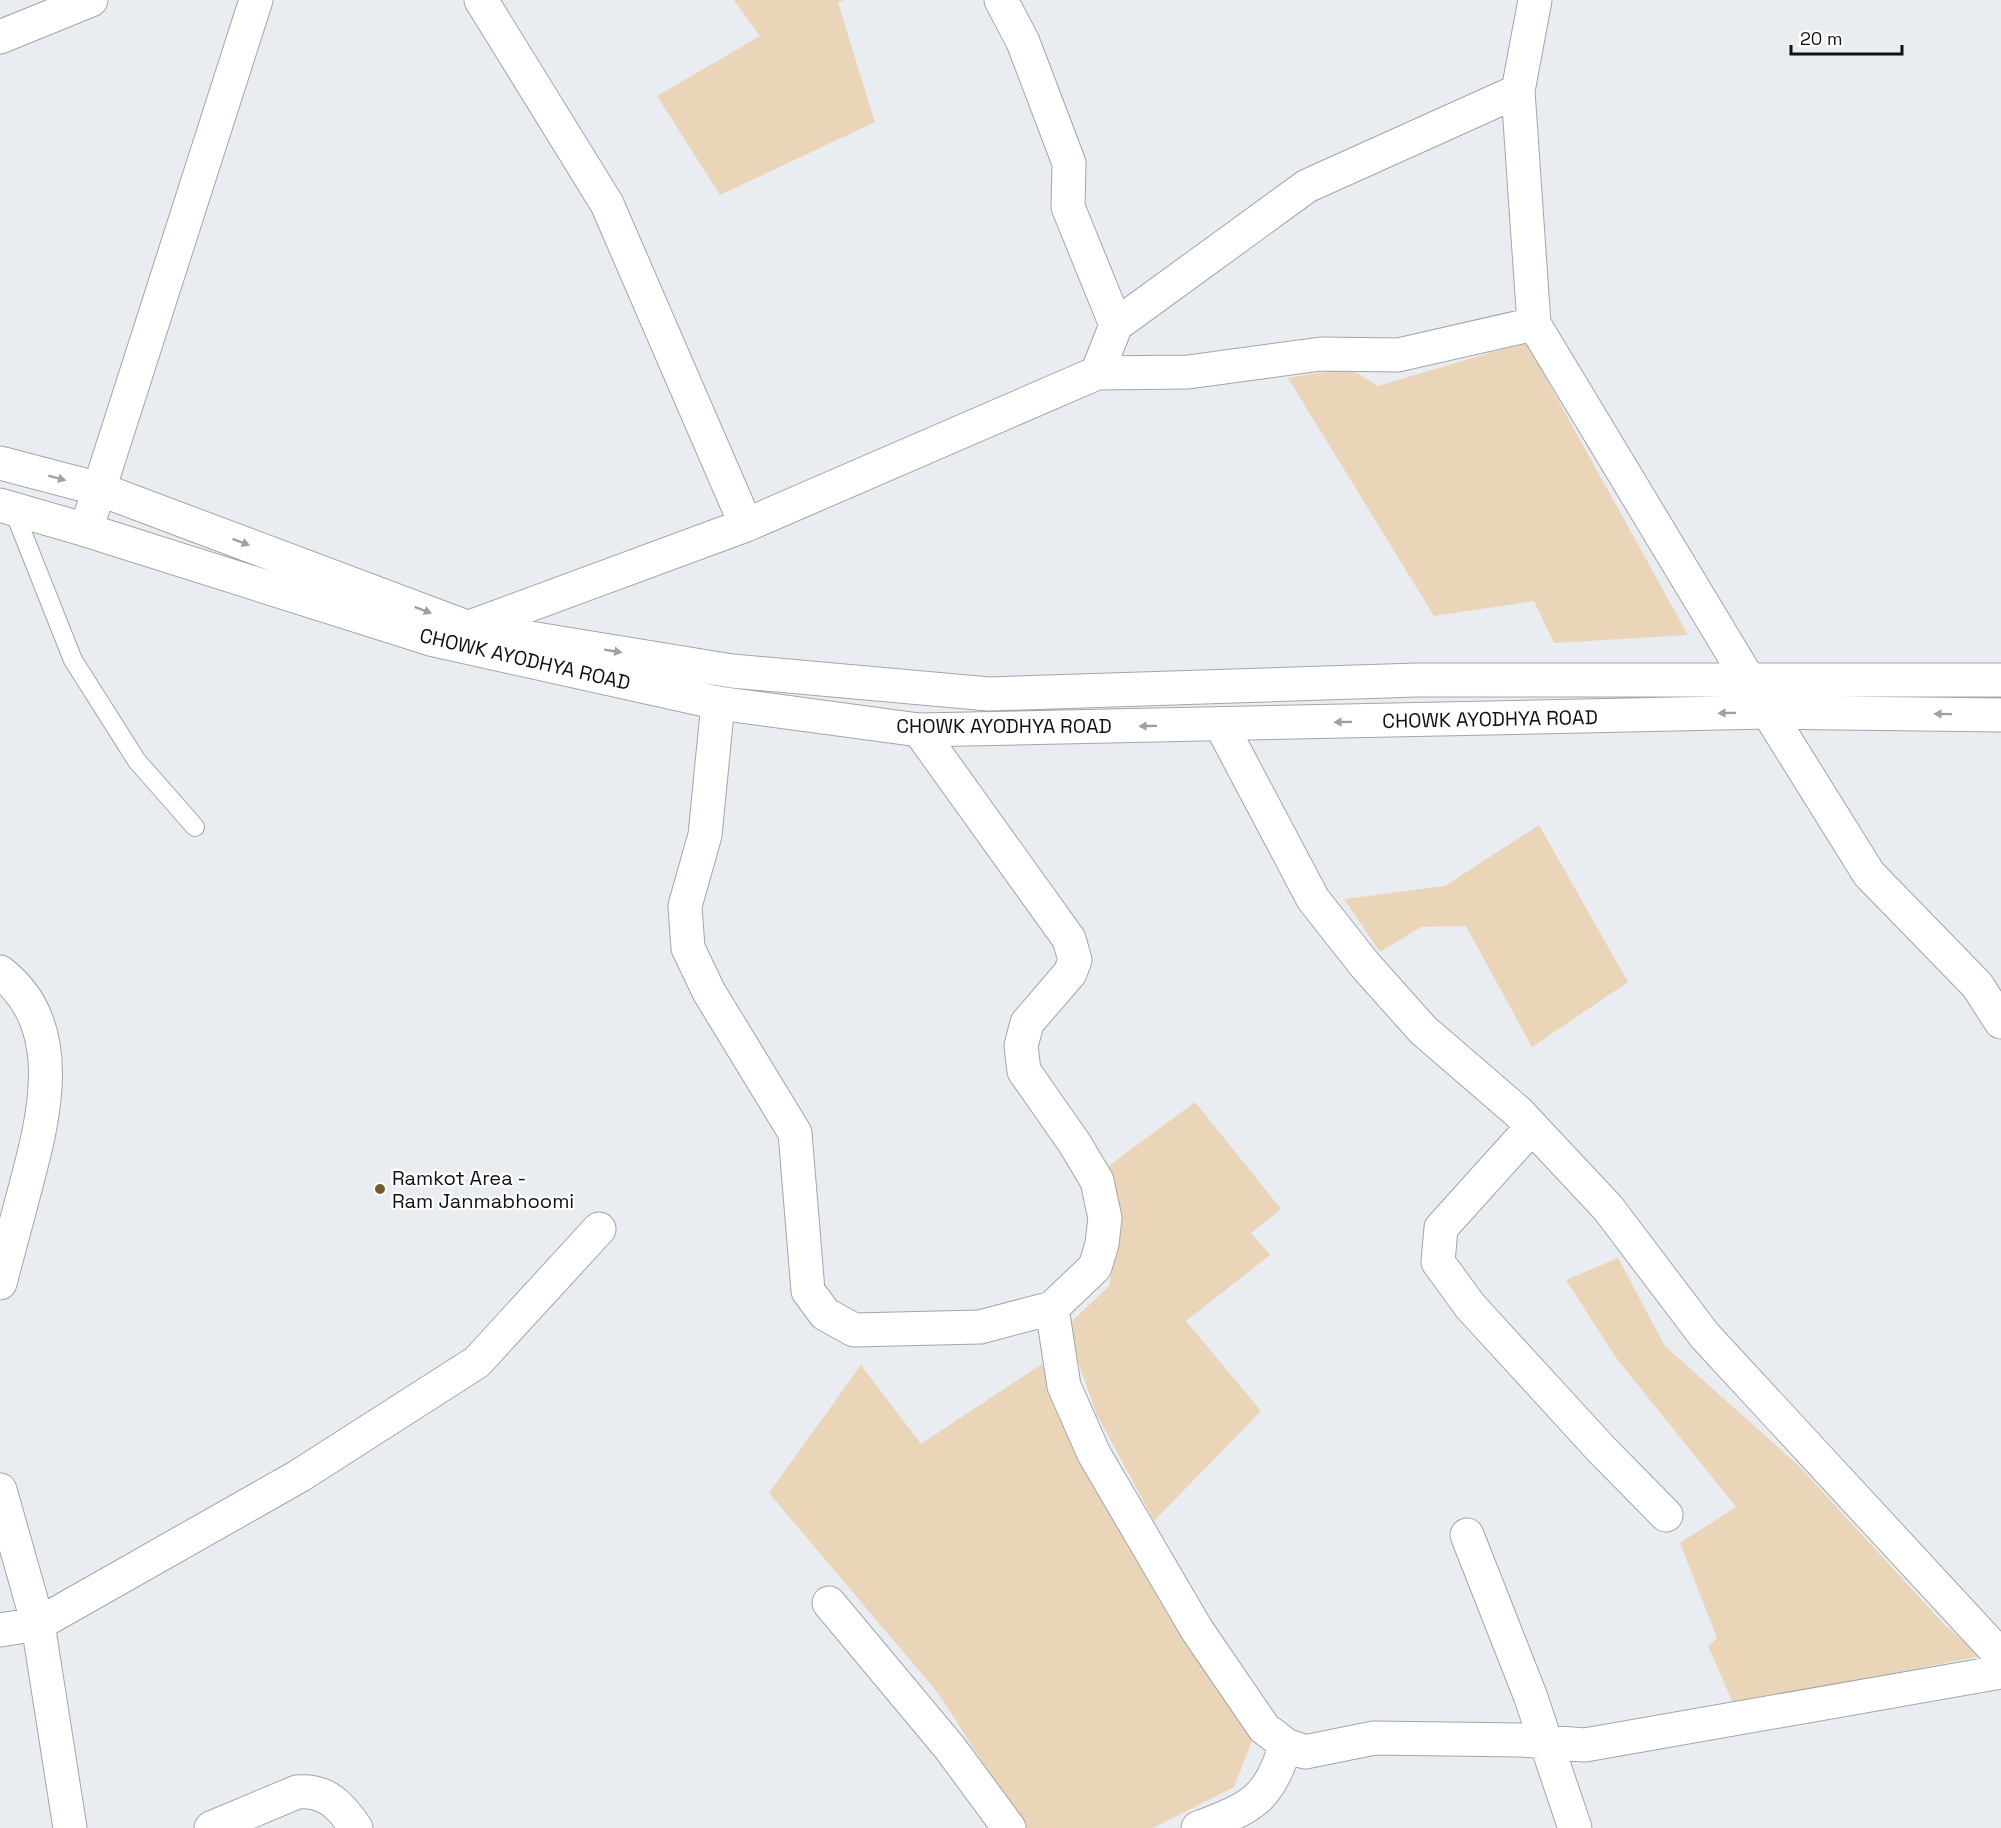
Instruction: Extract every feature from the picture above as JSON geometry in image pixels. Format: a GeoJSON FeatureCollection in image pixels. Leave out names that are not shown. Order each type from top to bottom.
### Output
{"type":"FeatureCollection","features":[{"type":"Feature","properties":{"kind":"street"},"geometry":{"type":"LineString","coordinates":[[0,37],[91,0]]}},
{"type":"Feature","properties":{"kind":"street"},"geometry":{"type":"LineString","coordinates":[[86,530],[256,0]]}},
{"type":"Feature","properties":{"kind":"street"},"geometry":{"type":"LineString","coordinates":[[482,0],[607,204],[746,525]]}},
{"type":"Feature","properties":{"kind":"street"},"geometry":{"type":"LineString","coordinates":[[1001,0],[1023,42],[1069,163],[1068,207],[1116,325]]}},
{"type":"Feature","properties":{"kind":"street"},"geometry":{"type":"LineString","coordinates":[[1534,0],[1518,91],[1534,324],[1747,678],[1869,874],[1977,986],[2001,1022]]}},
{"type":"Feature","properties":{"kind":"street"},"geometry":{"type":"LineString","coordinates":[[1097,373],[1116,325],[1306,186],[1518,91]]}},
{"type":"Feature","properties":{"kind":"street"},"geometry":{"type":"LineString","coordinates":[[434,640],[746,525],[1097,373],[1188,372],[1321,354],[1398,355],[1534,324]]}},
{"type":"Feature","properties":{"kind":"street"},"geometry":{"type":"LineString","coordinates":[[0,463],[99,489],[469,628],[732,671],[989,694],[1417,680],[1747,678],[2001,680]]}},
{"type":"Feature","properties":{"kind":"street","name":"CHOWK AYODHYA ROAD"},"geometry":{"type":"LineString","coordinates":[[6,507],[434,640],[718,703],[919,730],[1768,712],[2001,715]]}},
{"type":"Feature","properties":{"kind":"street"},"geometry":{"type":"LineString","coordinates":[[718,703],[705,835],[686,906],[688,948],[709,992],[795,1133],[808,1291],[825,1314],[854,1330],[980,1327],[1052,1308],[1095,1267],[1102,1244],[1105,1218],[1096,1181],[1075,1144],[1024,1071],[1021,1046],[1027,1023],[1070,973],[1075,960],[1069,939],[919,730]]}},
{"type":"Feature","properties":{"kind":"street"},"geometry":{"type":"LineString","coordinates":[[1221,725],[1319,907],[1365,965],[1423,1030],[1532,1127],[1608,1208],[1705,1336],[2001,1656]]}},
{"type":"Feature","properties":{"kind":"street"},"geometry":{"type":"LineString","coordinates":[[0,972],[28,1002],[41,1032],[46,1090],[40,1134],[0,1282]]}},
{"type":"Feature","properties":{"kind":"street"},"geometry":{"type":"LineString","coordinates":[[1532,1127],[1441,1228],[1438,1262],[1470,1306],[1601,1449],[1666,1515]]}},
{"type":"Feature","properties":{"kind":"street"},"geometry":{"type":"LineString","coordinates":[[0,1630],[38,1624],[299,1476],[477,1362],[599,1229]]}},
{"type":"Feature","properties":{"kind":"street"},"geometry":{"type":"LineString","coordinates":[[1052,1308],[1064,1386],[1094,1454],[1197,1630],[1264,1728],[1286,1745],[1305,1752],[1374,1738],[1585,1745],[2001,1672]]}},
{"type":"Feature","properties":{"kind":"street"},"geometry":{"type":"LineString","coordinates":[[0,1490],[38,1624],[70,1828]]}},
{"type":"Feature","properties":{"kind":"street"},"geometry":{"type":"LineString","coordinates":[[1467,1535],[1530,1695],[1575,1828]]}},
{"type":"Feature","properties":{"kind":"street"},"geometry":{"type":"LineString","coordinates":[[829,1603],[950,1748],[1009,1828]]}},
{"type":"Feature","properties":{"kind":"street"},"geometry":{"type":"LineString","coordinates":[[1198,1828],[1241,1811],[1264,1794],[1276,1774],[1286,1745]]}},
{"type":"Feature","properties":{"kind":"street"},"geometry":{"type":"LineString","coordinates":[[211,1828],[297,1792],[308,1791],[320,1793],[342,1808],[356,1828]]}},
{"type":"Feature","properties":{"kind":"lane"},"geometry":{"type":"LineString","coordinates":[[6,507],[73,660],[137,761],[195,827]]}},
{"type":"Feature","properties":{"kind":"shaded area"},"geometry":{"type":"Polygon","coordinates":[[[734,0],[844,0],[838,3],[875,122],[720,195],[657,96],[760,36],[734,0]]]}},
{"type":"Feature","properties":{"kind":"shaded area"},"geometry":{"type":"Polygon","coordinates":[[[1526,342],[1688,635],[1554,643],[1534,601],[1434,616],[1288,378],[1349,368],[1378,386],[1526,342]]]}},
{"type":"Feature","properties":{"kind":"shaded area"},"geometry":{"type":"Polygon","coordinates":[[[1539,825],[1628,982],[1532,1047],[1466,926],[1421,927],[1380,952],[1344,899],[1445,886],[1539,825]]]}},
{"type":"Feature","properties":{"kind":"shaded area"},"geometry":{"type":"Polygon","coordinates":[[[1195,1102],[1281,1209],[1251,1233],[1270,1255],[1186,1321],[1261,1411],[1154,1521],[1096,1413],[1066,1327],[1109,1286],[1115,1248],[1106,1168],[1195,1102]]]}},
{"type":"Feature","properties":{"kind":"shaded area"},"geometry":{"type":"Polygon","coordinates":[[[1618,1258],[1665,1346],[1799,1466],[1944,1624],[1980,1656],[1734,1705],[1708,1646],[1717,1638],[1680,1543],[1736,1507],[1617,1359],[1566,1280],[1618,1258]]]}},
{"type":"Feature","properties":{"kind":"shaded area"},"geometry":{"type":"Polygon","coordinates":[[[1042,1364],[1076,1453],[1253,1738],[1234,1787],[1153,1828],[1025,1828],[938,1693],[769,1493],[861,1365],[921,1444],[1042,1364]]]}},
{"type":"Feature","properties":{"kind":"place","name":"Ramkot Area - Ram Janmabhoomi"},"geometry":{"type":"Point","coordinates":[380,1189]}}]}
